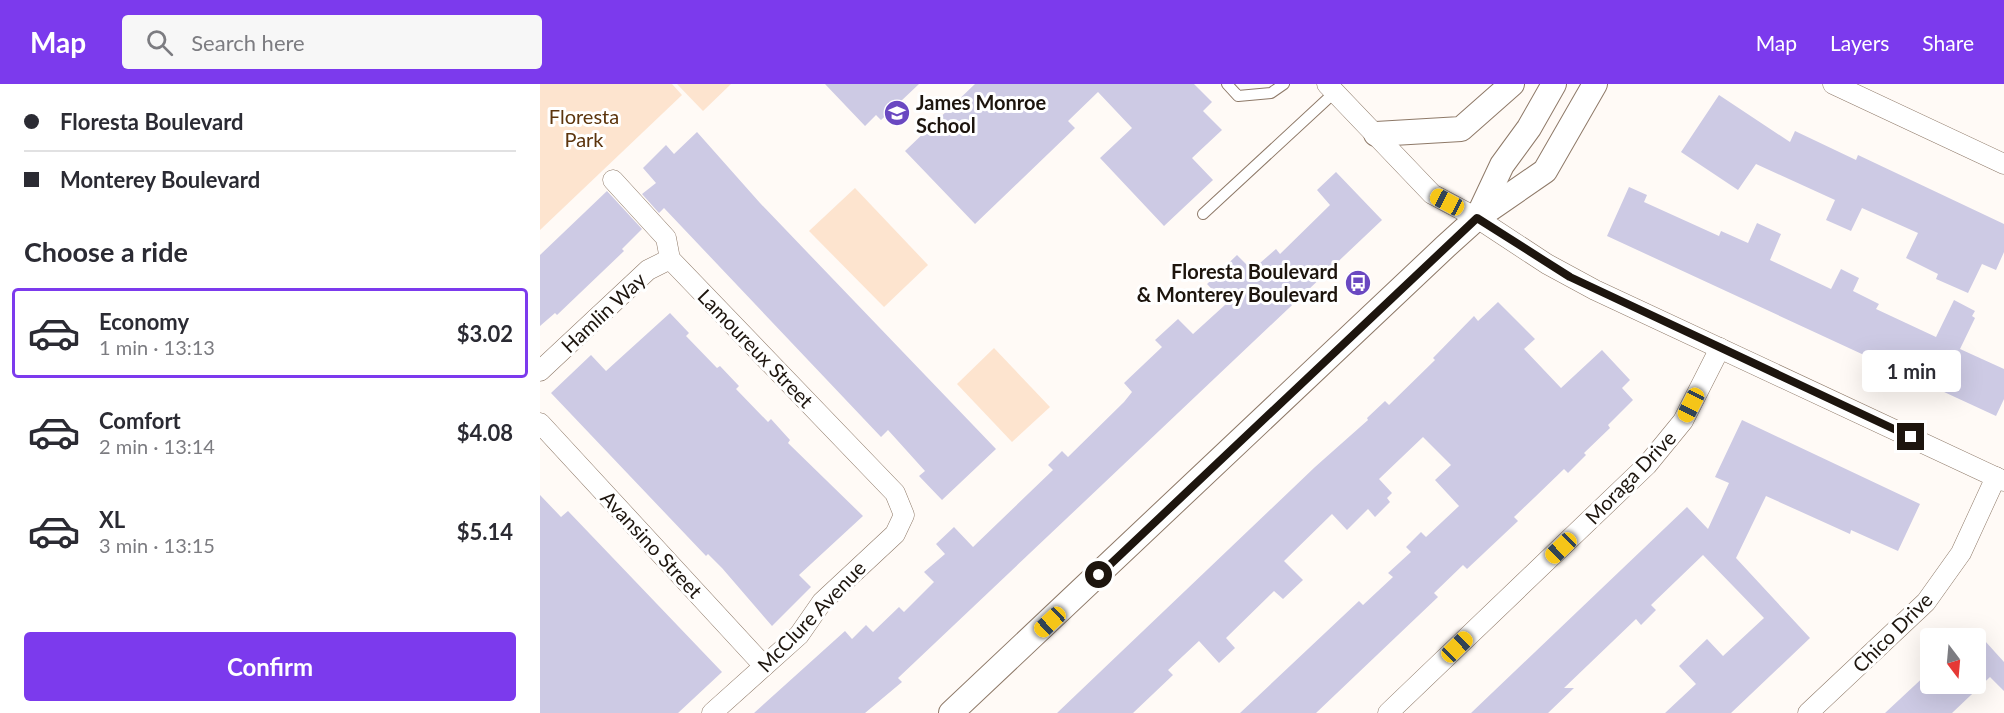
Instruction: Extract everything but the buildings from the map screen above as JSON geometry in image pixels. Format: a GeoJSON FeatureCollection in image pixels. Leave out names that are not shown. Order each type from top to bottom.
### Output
{"type":"FeatureCollection","features":[{"type":"Feature","properties":{"kind":"street"},"geometry":{"type":"LineString","coordinates":[[1376,134],[1461,129],[1512,84]]}},
{"type":"Feature","properties":{"kind":"street"},"geometry":{"type":"LineString","coordinates":[[1477,218],[1502,165],[1529,128],[1554,84]]}},
{"type":"Feature","properties":{"kind":"street"},"geometry":{"type":"LineString","coordinates":[[951,713],[1477,218],[1545,171],[1595,84]]}},
{"type":"Feature","properties":{"kind":"street"},"geometry":{"type":"LineString","coordinates":[[1833,84],[2004,164]]}},
{"type":"Feature","properties":{"kind":"street"},"geometry":{"type":"LineString","coordinates":[[1331,88],[1432,194],[1477,218],[1570,277],[2000,479]]}},
{"type":"Feature","properties":{"kind":"street","name":"Lamoureux Street"},"geometry":{"type":"LineString","coordinates":[[613,180],[666,238],[670,259],[895,494],[903,515]]}},
{"type":"Feature","properties":{"kind":"street","name":"Hamlin Way"},"geometry":{"type":"LineString","coordinates":[[540,371],[648,270],[670,259]]}},
{"type":"Feature","properties":{"kind":"street","name":"Moraga Drive"},"geometry":{"type":"LineString","coordinates":[[1388,713],[1647,465],[1683,421],[1720,348]]}},
{"type":"Feature","properties":{"kind":"street","name":"Avansino Street"},"geometry":{"type":"LineString","coordinates":[[540,423],[764,666]]}},
{"type":"Feature","properties":{"kind":"street","name":"Chico Drive"},"geometry":{"type":"LineString","coordinates":[[1808,713],[1926,602],[1961,553],[2000,479]]}},
{"type":"Feature","properties":{"kind":"street","name":"McClure Avenue"},"geometry":{"type":"LineString","coordinates":[[712,713],[799,635],[822,602],[895,534],[903,515]]}},
{"type":"Feature","properties":{"kind":"lane"},"geometry":{"type":"LineString","coordinates":[[1227,84],[1238,96],[1271,93],[1284,84]]}},
{"type":"Feature","properties":{"kind":"lane"},"geometry":{"type":"LineString","coordinates":[[1203,214],[1331,88]]}},
{"type":"Feature","properties":{"kind":"green space","name":"Floresta Park"},"geometry":{"type":"Polygon","coordinates":[[[540,84],[672,84],[682,95],[540,230],[540,84]]]}},
{"type":"Feature","properties":{"kind":"green space"},"geometry":{"type":"Polygon","coordinates":[[[677,84],[731,84],[703,111],[677,84]]]}},
{"type":"Feature","properties":{"kind":"green space"},"geometry":{"type":"Polygon","coordinates":[[[855,188],[928,265],[884,307],[809,231],[855,188]]]}},
{"type":"Feature","properties":{"kind":"green space"},"geometry":{"type":"Polygon","coordinates":[[[994,348],[1050,407],[1012,442],[957,384],[994,348]]]}},
{"type":"Feature","properties":{"kind":"place","name":"James Monroe School"},"geometry":{"type":"Point","coordinates":[897,113]}},
{"type":"Feature","properties":{"kind":"place","name":"Floresta Boulevard & Monterey Boulevard"},"geometry":{"type":"Point","coordinates":[1358,283]}},
{"type":"Feature","properties":{"kind":"route"},"geometry":{"type":"LineString","coordinates":[[1099,575],[1477,218],[1547,264],[1595,290],[1911,437]]}}]}
